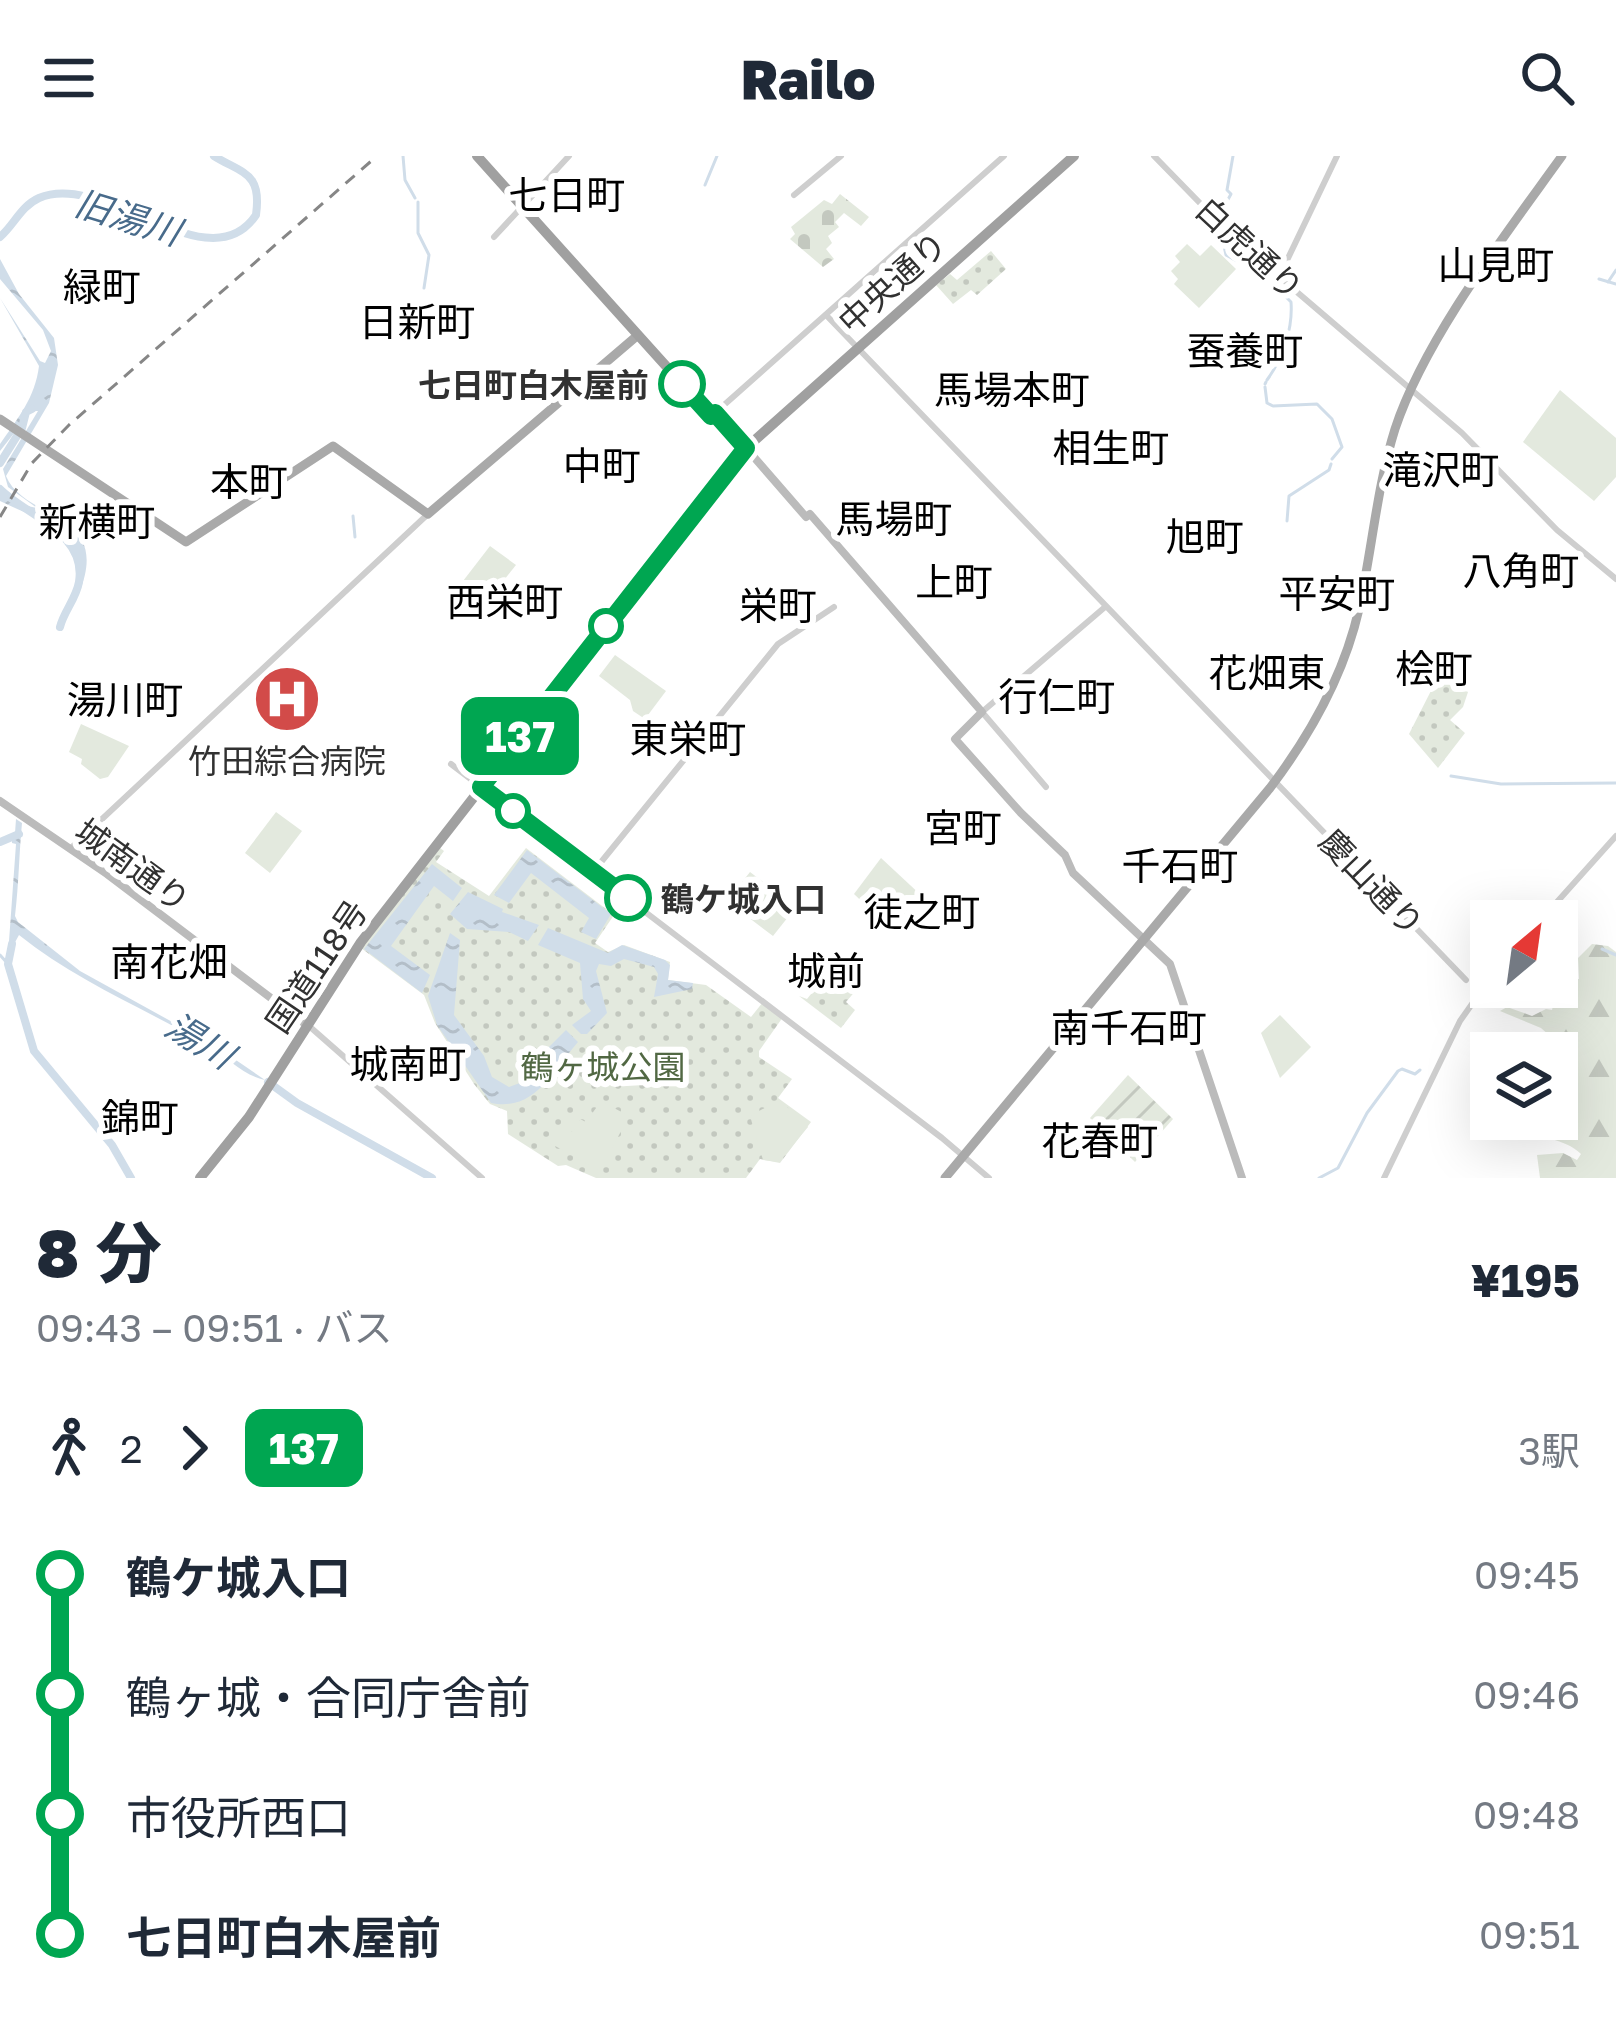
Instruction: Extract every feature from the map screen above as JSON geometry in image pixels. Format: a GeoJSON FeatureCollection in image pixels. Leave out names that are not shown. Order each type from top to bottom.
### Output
{"type":"FeatureCollection","features":[{"type":"Feature","properties":{"kind":"highway"},"geometry":{"type":"LineString","coordinates":[[477,156],[746,448]]}},
{"type":"Feature","properties":{"kind":"highway","name":"中央通り"},"geometry":{"type":"LineString","coordinates":[[641,582],[746,448],[1074,156]]}},
{"type":"Feature","properties":{"kind":"highway","name":"国道118号"},"geometry":{"type":"LineString","coordinates":[[200,1178],[266,1091],[361,942],[641,582]]}},
{"type":"Feature","properties":{"kind":"main road"},"geometry":{"type":"LineString","coordinates":[[948,1178],[1314,734],[1348,662],[1364,608],[1398,436],[1413,390],[1565,156]]}},
{"type":"Feature","properties":{"kind":"main road"},"geometry":{"type":"LineString","coordinates":[[0,418],[186,542],[333,446],[428,514],[638,335]]}},
{"type":"Feature","properties":{"kind":"main road"},"geometry":{"type":"LineString","coordinates":[[746,448],[870,581],[982,712],[955,739],[1065,854],[1072,872],[1170,964],[1242,1178]]}},
{"type":"Feature","properties":{"kind":"main road","name":"城南通り"},"geometry":{"type":"LineString","coordinates":[[0,801],[308,1025]]}},
{"type":"Feature","properties":{"kind":"street"},"geometry":{"type":"LineString","coordinates":[[494,237],[569,156]]}},
{"type":"Feature","properties":{"kind":"street"},"geometry":{"type":"LineString","coordinates":[[794,195],[841,156]]}},
{"type":"Feature","properties":{"kind":"street"},"geometry":{"type":"LineString","coordinates":[[713,415],[1004,156]]}},
{"type":"Feature","properties":{"kind":"street","name":"白虎通り"},"geometry":{"type":"LineString","coordinates":[[1154,156],[1236,240],[1413,390],[1495,464],[1571,543],[1616,579]]}},
{"type":"Feature","properties":{"kind":"street"},"geometry":{"type":"LineString","coordinates":[[1279,277],[1337,156]]}},
{"type":"Feature","properties":{"kind":"street","name":"慶山通り"},"geometry":{"type":"LineString","coordinates":[[826,315],[1466,980]]}},
{"type":"Feature","properties":{"kind":"street"},"geometry":{"type":"LineString","coordinates":[[70,848],[428,514]]}},
{"type":"Feature","properties":{"kind":"street"},"geometry":{"type":"LineString","coordinates":[[1046,787],[982,712],[1106,606]]}},
{"type":"Feature","properties":{"kind":"street"},"geometry":{"type":"LineString","coordinates":[[593,872],[783,640],[835,608]]}},
{"type":"Feature","properties":{"kind":"street"},"geometry":{"type":"LineString","coordinates":[[451,764],[988,1178]]}},
{"type":"Feature","properties":{"kind":"street"},"geometry":{"type":"LineString","coordinates":[[1559,900],[1616,836]]}},
{"type":"Feature","properties":{"kind":"street"},"geometry":{"type":"LineString","coordinates":[[1384,1178],[1470,1006]]}},
{"type":"Feature","properties":{"kind":"street","name":"城南通り"},"geometry":{"type":"LineString","coordinates":[[308,1025],[482,1178]]}},
{"type":"Feature","properties":{"kind":"green space"},"geometry":{"type":"Polygon","coordinates":[[[840,194],[869,217],[861,226],[844,213],[835,222],[839,227],[828,236],[832,243],[826,249],[834,259],[823,267],[790,239],[795,234],[791,227],[824,200],[832,204],[840,194]]]}},
{"type":"Feature","properties":{"kind":"green space"},"geometry":{"type":"Polygon","coordinates":[[[1187,244],[1200,256],[1211,245],[1236,269],[1199,308],[1174,284],[1178,279],[1171,271],[1180,262],[1175,256],[1187,244]]]}},
{"type":"Feature","properties":{"kind":"green space"},"geometry":{"type":"Polygon","coordinates":[[[991,251],[1006,269],[977,295],[971,290],[953,304],[936,285],[950,274],[957,280],[991,251]]]}},
{"type":"Feature","properties":{"kind":"green space"},"geometry":{"type":"Polygon","coordinates":[[[1560,390],[1616,438],[1616,477],[1594,501],[1523,442],[1560,390]]]}},
{"type":"Feature","properties":{"kind":"green space"},"geometry":{"type":"Polygon","coordinates":[[[490,546],[516,565],[478,613],[453,594],[490,546]]]}},
{"type":"Feature","properties":{"kind":"green space"},"geometry":{"type":"Polygon","coordinates":[[[615,655],[666,691],[645,719],[633,711],[630,700],[599,676],[615,655]]]}},
{"type":"Feature","properties":{"kind":"green space"},"geometry":{"type":"Polygon","coordinates":[[[1437,679],[1468,692],[1463,707],[1450,720],[1465,733],[1438,768],[1409,734],[1437,679]]]}},
{"type":"Feature","properties":{"kind":"green space"},"geometry":{"type":"Polygon","coordinates":[[[81,724],[129,746],[108,777],[100,779],[69,752],[81,724]]]}},
{"type":"Feature","properties":{"kind":"green space"},"geometry":{"type":"Polygon","coordinates":[[[276,812],[302,831],[270,873],[245,853],[276,812]]]}},
{"type":"Feature","properties":{"kind":"green space","name":"鶴ヶ城公園"},"geometry":{"type":"Polygon","coordinates":[[[440,848],[444,851],[436,862],[489,896],[526,848],[614,915],[595,943],[608,952],[624,945],[670,962],[668,980],[706,985],[751,1017],[763,1002],[783,1017],[759,1057],[792,1079],[778,1098],[811,1122],[780,1163],[760,1159],[746,1178],[596,1178],[558,1166],[508,1134],[507,1111],[490,1104],[474,1084],[435,1023],[424,995],[361,948],[440,848]]]}},
{"type":"Feature","properties":{"kind":"green space"},"geometry":{"type":"Polygon","coordinates":[[[881,858],[924,898],[894,932],[854,894],[881,858]]]}},
{"type":"Feature","properties":{"kind":"green space"},"geometry":{"type":"Polygon","coordinates":[[[750,872],[796,907],[773,936],[727,901],[750,872]]]}},
{"type":"Feature","properties":{"kind":"green space"},"geometry":{"type":"Polygon","coordinates":[[[1592,944],[1616,952],[1616,1178],[1540,1178],[1537,1155],[1563,1153],[1577,1160],[1581,1154],[1557,1140],[1578,1140],[1578,1032],[1546,1032],[1500,1011],[1510,1008],[1532,1016],[1546,1009],[1578,1008],[1578,958],[1592,944]]]}},
{"type":"Feature","properties":{"kind":"green space"},"geometry":{"type":"Polygon","coordinates":[[[824,965],[857,989],[846,1002],[855,1010],[841,1028],[799,996],[807,999],[819,984],[815,976],[824,965]]]}},
{"type":"Feature","properties":{"kind":"green space"},"geometry":{"type":"Polygon","coordinates":[[[1280,1015],[1311,1047],[1280,1078],[1261,1033],[1280,1015]]]}},
{"type":"Feature","properties":{"kind":"green space"},"geometry":{"type":"Polygon","coordinates":[[[1128,1075],[1173,1119],[1135,1162],[1090,1118],[1128,1075]]]}},
{"type":"Feature","properties":{"kind":"green space"},"geometry":{"type":"Polygon","coordinates":[[[601,1101],[629,1116],[600,1171],[548,1142],[553,1132],[563,1127],[573,1132],[580,1119],[586,1122],[601,1101]]]}},
{"type":"Feature","properties":{"kind":"green space"},"geometry":{"type":"Polygon","coordinates":[[[782,1104],[808,1127],[779,1162],[763,1160],[750,1116],[782,1104]]]}},
{"type":"Feature","properties":{"kind":"water"},"geometry":{"type":"Polygon","coordinates":[[[0,259],[19,294],[54,338],[58,365],[49,403],[6,476],[30,502],[76,531],[86,566],[79,593],[75,591],[77,554],[70,541],[46,522],[0,501],[0,492],[13,503],[37,508],[8,487],[3,469],[38,411],[31,411],[22,429],[0,451],[0,444],[30,398],[39,366],[0,298],[40,361],[45,363],[51,351],[43,330],[0,279],[0,259]]]}},
{"type":"Feature","properties":{"kind":"water"},"geometry":{"type":"Polygon","coordinates":[[[16,819],[22,823],[18,922],[80,971],[214,1045],[265,1080],[88,981],[19,935],[8,955],[16,819]]]}},
{"type":"Feature","properties":{"kind":"water"},"geometry":{"type":"Polygon","coordinates":[[[527,850],[611,914],[596,939],[581,932],[589,918],[531,873],[509,903],[494,895],[527,850]]]}},
{"type":"Feature","properties":{"kind":"water"},"geometry":{"type":"Polygon","coordinates":[[[432,864],[462,888],[453,901],[434,886],[391,946],[430,975],[422,993],[364,949],[432,864]]]}},
{"type":"Feature","properties":{"kind":"water"},"geometry":{"type":"Polygon","coordinates":[[[468,892],[502,912],[539,925],[528,941],[509,932],[467,929],[450,914],[468,892]]]}},
{"type":"Feature","properties":{"kind":"water"},"geometry":{"type":"Polygon","coordinates":[[[548,928],[608,953],[622,945],[665,960],[670,965],[668,980],[693,983],[692,989],[654,997],[658,974],[654,967],[624,959],[611,966],[599,964],[596,971],[607,1013],[587,1034],[581,1034],[572,1025],[591,1011],[583,999],[580,963],[538,945],[548,928]]]}},
{"type":"Feature","properties":{"kind":"water"},"geometry":{"type":"Polygon","coordinates":[[[450,933],[460,940],[454,1015],[484,1056],[492,1077],[509,1087],[536,1077],[547,1064],[541,1055],[566,1030],[578,1042],[542,1086],[520,1101],[491,1103],[437,1025],[428,996],[450,933]]]}},
{"type":"Feature","properties":{"kind":"waterway","name":"旧湯川"},"geometry":{"type":"LineString","coordinates":[[0,237],[33,201],[65,194],[94,199],[184,233],[212,238],[236,233],[256,215],[256,190],[242,171],[214,156]]}},
{"type":"Feature","properties":{"kind":"waterway"},"geometry":{"type":"LineString","coordinates":[[403,156],[405,180],[415,198]]}},
{"type":"Feature","properties":{"kind":"waterway"},"geometry":{"type":"LineString","coordinates":[[705,185],[717,156]]}},
{"type":"Feature","properties":{"kind":"waterway"},"geometry":{"type":"LineString","coordinates":[[1219,216],[1231,194],[1227,190],[1233,156]]}},
{"type":"Feature","properties":{"kind":"waterway"},"geometry":{"type":"LineString","coordinates":[[418,202],[418,233],[429,255],[424,288]]}},
{"type":"Feature","properties":{"kind":"waterway"},"geometry":{"type":"LineString","coordinates":[[1221,233],[1226,255],[1262,275]]}},
{"type":"Feature","properties":{"kind":"waterway"},"geometry":{"type":"LineString","coordinates":[[1608,282],[1616,270]]}},
{"type":"Feature","properties":{"kind":"waterway"},"geometry":{"type":"LineString","coordinates":[[1599,279],[1616,284]]}},
{"type":"Feature","properties":{"kind":"waterway"},"geometry":{"type":"LineString","coordinates":[[1267,380],[1289,333],[1291,302],[1283,294]]}},
{"type":"Feature","properties":{"kind":"waterway"},"geometry":{"type":"LineString","coordinates":[[1265,387],[1267,403],[1273,406],[1317,404],[1332,419],[1342,447],[1332,459]]}},
{"type":"Feature","properties":{"kind":"waterway","name":"湯川"},"geometry":{"type":"LineString","coordinates":[[0,463],[22,428],[26,412],[32,409]]}},
{"type":"Feature","properties":{"kind":"waterway"},"geometry":{"type":"LineString","coordinates":[[1287,521],[1289,496],[1331,464]]}},
{"type":"Feature","properties":{"kind":"waterway","name":"湯川"},"geometry":{"type":"LineString","coordinates":[[0,489],[53,527],[74,551],[79,582],[60,627]]}},
{"type":"Feature","properties":{"kind":"waterway"},"geometry":{"type":"LineString","coordinates":[[353,516],[355,537]]}},
{"type":"Feature","properties":{"kind":"waterway"},"geometry":{"type":"LineString","coordinates":[[1451,776],[1501,784],[1616,783]]}},
{"type":"Feature","properties":{"kind":"waterway"},"geometry":{"type":"LineString","coordinates":[[0,842],[19,834]]}},
{"type":"Feature","properties":{"kind":"waterway"},"geometry":{"type":"LineString","coordinates":[[12,944],[8,964],[34,1051],[112,1145],[131,1178]]}},
{"type":"Feature","properties":{"kind":"waterway"},"geometry":{"type":"LineString","coordinates":[[1602,949],[1616,955]]}},
{"type":"Feature","properties":{"kind":"waterway"},"geometry":{"type":"LineString","coordinates":[[0,955],[8,964]]}},
{"type":"Feature","properties":{"kind":"waterway"},"geometry":{"type":"LineString","coordinates":[[1319,1178],[1338,1168],[1367,1113],[1398,1071],[1415,1074],[1420,1070]]}},
{"type":"Feature","properties":{"kind":"waterway","name":"湯川"},"geometry":{"type":"LineString","coordinates":[[268,1082],[432,1178]]}},
{"type":"Feature","properties":{"kind":"railway"},"geometry":{"type":"LineString","coordinates":[[0,517],[32,463],[69,425],[377,156]]}},
{"type":"Feature","properties":{"kind":"bus line","name":"137"},"geometry":{"type":"LineString","coordinates":[[628,898],[481,787],[746,448],[682,384]]}},
{"type":"Feature","properties":{"kind":"place","name":"七日町白木屋前"},"geometry":{"type":"Point","coordinates":[682,384]}},
{"type":"Feature","properties":{"kind":"place","name":"竹田綜合病院"},"geometry":{"type":"Point","coordinates":[287,699]}},
{"type":"Feature","properties":{"kind":"place","name":"鶴ケ城入口"},"geometry":{"type":"Point","coordinates":[628,898]}},
{"type":"Feature","properties":{"kind":"district","name":"七日町"},"geometry":{"type":"Point","coordinates":[567,194]}},
{"type":"Feature","properties":{"kind":"district","name":"山見町"},"geometry":{"type":"Point","coordinates":[1496,264]}},
{"type":"Feature","properties":{"kind":"district","name":"緑町"},"geometry":{"type":"Point","coordinates":[102,286]}},
{"type":"Feature","properties":{"kind":"district","name":"日新町"},"geometry":{"type":"Point","coordinates":[417,321]}},
{"type":"Feature","properties":{"kind":"district","name":"蚕養町"},"geometry":{"type":"Point","coordinates":[1245,350]}},
{"type":"Feature","properties":{"kind":"district","name":"馬場本町"},"geometry":{"type":"Point","coordinates":[1012,389]}},
{"type":"Feature","properties":{"kind":"district","name":"相生町"},"geometry":{"type":"Point","coordinates":[1111,447]}},
{"type":"Feature","properties":{"kind":"district","name":"中町"},"geometry":{"type":"Point","coordinates":[602,465]}},
{"type":"Feature","properties":{"kind":"district","name":"滝沢町"},"geometry":{"type":"Point","coordinates":[1441,469]}},
{"type":"Feature","properties":{"kind":"district","name":"本町"},"geometry":{"type":"Point","coordinates":[249,481]}},
{"type":"Feature","properties":{"kind":"district","name":"馬場町"},"geometry":{"type":"Point","coordinates":[894,518]}},
{"type":"Feature","properties":{"kind":"district","name":"新横町"},"geometry":{"type":"Point","coordinates":[97,521]}},
{"type":"Feature","properties":{"kind":"district","name":"旭町"},"geometry":{"type":"Point","coordinates":[1205,536]}},
{"type":"Feature","properties":{"kind":"district","name":"八角町"},"geometry":{"type":"Point","coordinates":[1521,570]}},
{"type":"Feature","properties":{"kind":"district","name":"上町"},"geometry":{"type":"Point","coordinates":[954,581]}},
{"type":"Feature","properties":{"kind":"district","name":"平安町"},"geometry":{"type":"Point","coordinates":[1337,593]}},
{"type":"Feature","properties":{"kind":"district","name":"西栄町"},"geometry":{"type":"Point","coordinates":[505,601]}},
{"type":"Feature","properties":{"kind":"district","name":"栄町"},"geometry":{"type":"Point","coordinates":[778,605]}},
{"type":"Feature","properties":{"kind":"district","name":"桧町"},"geometry":{"type":"Point","coordinates":[1434,668]}},
{"type":"Feature","properties":{"kind":"district","name":"花畑東"},"geometry":{"type":"Point","coordinates":[1267,672]}},
{"type":"Feature","properties":{"kind":"district","name":"行仁町"},"geometry":{"type":"Point","coordinates":[1057,696]}},
{"type":"Feature","properties":{"kind":"district","name":"湯川町"},"geometry":{"type":"Point","coordinates":[125,699]}},
{"type":"Feature","properties":{"kind":"district","name":"東栄町"},"geometry":{"type":"Point","coordinates":[688,738]}},
{"type":"Feature","properties":{"kind":"district","name":"宮町"},"geometry":{"type":"Point","coordinates":[963,827]}},
{"type":"Feature","properties":{"kind":"district","name":"千石町"},"geometry":{"type":"Point","coordinates":[1180,865]}},
{"type":"Feature","properties":{"kind":"district","name":"徒之町"},"geometry":{"type":"Point","coordinates":[922,911]}},
{"type":"Feature","properties":{"kind":"district","name":"南花畑"},"geometry":{"type":"Point","coordinates":[169,961]}},
{"type":"Feature","properties":{"kind":"district","name":"城前"},"geometry":{"type":"Point","coordinates":[826,970]}},
{"type":"Feature","properties":{"kind":"district","name":"南千石町"},"geometry":{"type":"Point","coordinates":[1129,1027]}},
{"type":"Feature","properties":{"kind":"district","name":"城南町"},"geometry":{"type":"Point","coordinates":[408,1063]}},
{"type":"Feature","properties":{"kind":"district","name":"錦町"},"geometry":{"type":"Point","coordinates":[140,1117]}},
{"type":"Feature","properties":{"kind":"district","name":"花春町"},"geometry":{"type":"Point","coordinates":[1100,1140]}}]}
